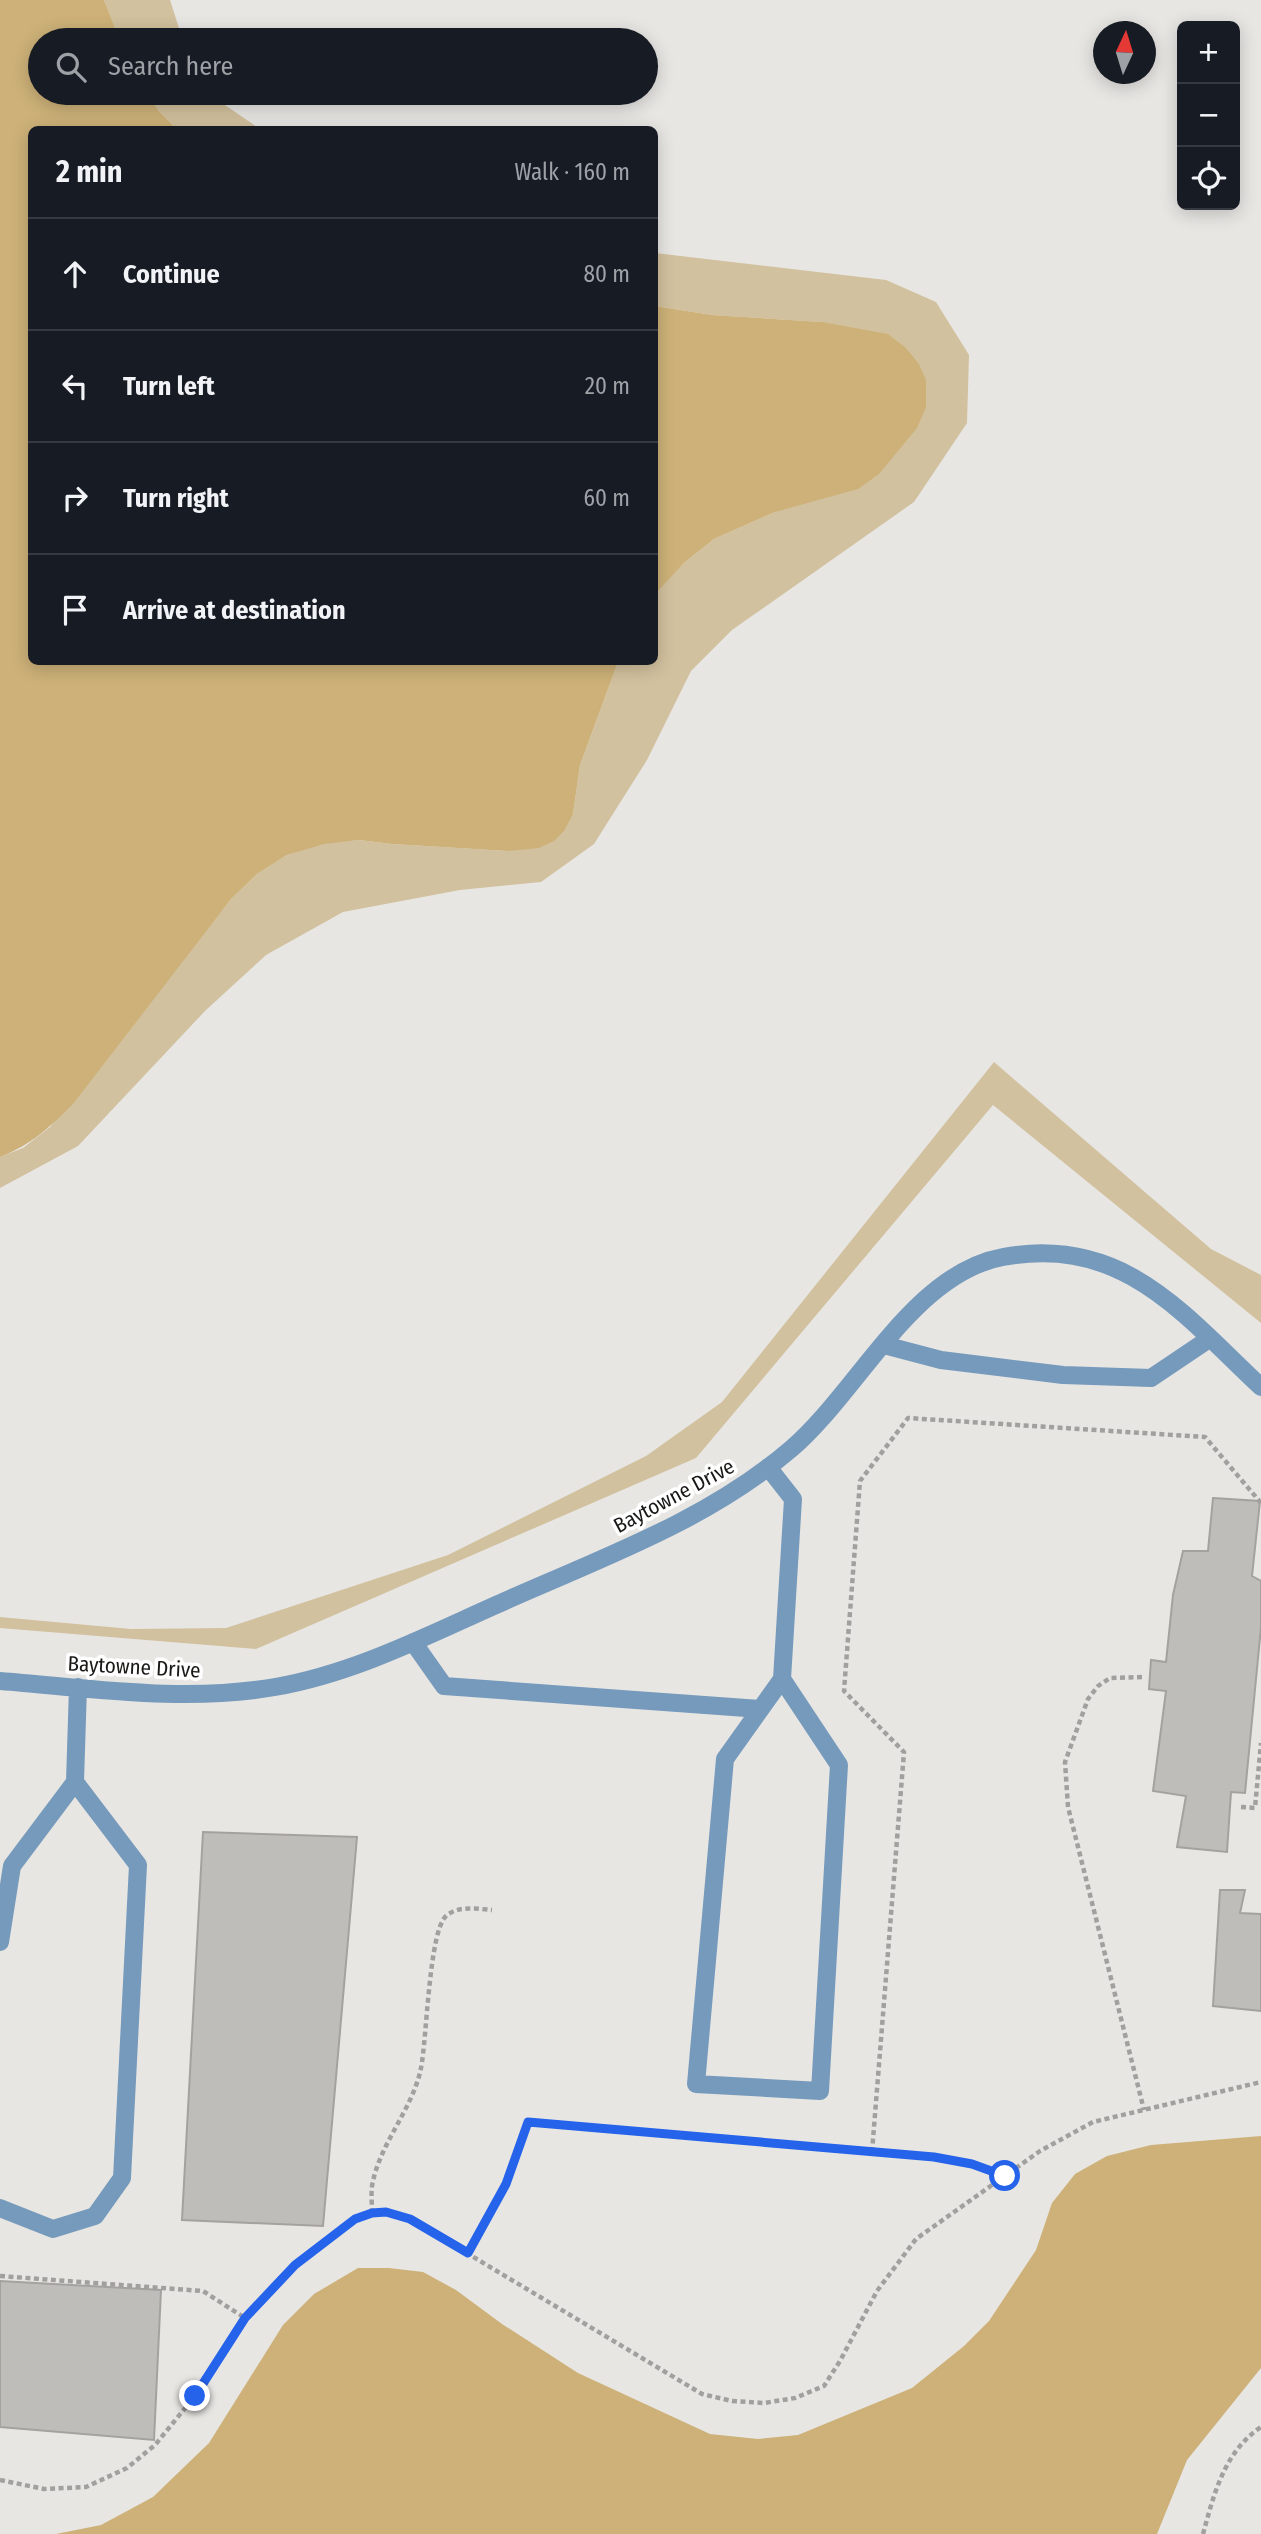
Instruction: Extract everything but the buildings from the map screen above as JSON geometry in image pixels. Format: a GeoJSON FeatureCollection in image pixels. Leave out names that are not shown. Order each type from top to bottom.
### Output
{"type":"FeatureCollection","features":[{"type":"Feature","properties":{"kind":"lane","name":"Baytowne Drive"},"geometry":{"type":"LineString","coordinates":[[0,1681],[204,1694],[274,1687],[338,1672],[412,1642],[670,1529],[737,1491],[794,1447],[911,1313],[945,1284],[969,1269],[998,1258],[1039,1252],[1087,1258],[1135,1277],[1162,1294],[1261,1387]]}},
{"type":"Feature","properties":{"kind":"lane"},"geometry":{"type":"LineString","coordinates":[[884,1345],[942,1360],[1022,1370],[1063,1375],[1151,1378],[1209,1339]]}},
{"type":"Feature","properties":{"kind":"lane"},"geometry":{"type":"LineString","coordinates":[[768,1467],[793,1499],[782,1679],[725,1759],[696,2084],[820,2091],[839,1766],[782,1679]]}},
{"type":"Feature","properties":{"kind":"lane"},"geometry":{"type":"LineString","coordinates":[[412,1642],[444,1686],[760,1709]]}},
{"type":"Feature","properties":{"kind":"lane"},"geometry":{"type":"LineString","coordinates":[[0,1942],[12,1866],[75,1782],[78,1687]]}},
{"type":"Feature","properties":{"kind":"lane"},"geometry":{"type":"LineString","coordinates":[[0,2208],[53,2229],[94,2216],[122,2178],[138,1865],[75,1782]]}},
{"type":"Feature","properties":{"kind":"path"},"geometry":{"type":"LineString","coordinates":[[872,2152],[904,1752],[844,1691],[860,1482],[908,1418],[1205,1437],[1261,1503]]}},
{"type":"Feature","properties":{"kind":"path"},"geometry":{"type":"LineString","coordinates":[[1142,1677],[1110,1678],[1098,1686],[1087,1699],[1065,1762],[1068,1807],[1144,2110]]}},
{"type":"Feature","properties":{"kind":"path"},"geometry":{"type":"LineString","coordinates":[[1241,1807],[1255,1808],[1261,1743]]}},
{"type":"Feature","properties":{"kind":"path"},"geometry":{"type":"LineString","coordinates":[[372,2213],[372,2186],[380,2162],[421,2071],[434,1942],[439,1927],[446,1916],[457,1909],[492,1910]]}},
{"type":"Feature","properties":{"kind":"path"},"geometry":{"type":"LineString","coordinates":[[0,2480],[44,2489],[86,2487],[127,2468],[155,2445],[195,2396],[245,2318],[295,2265],[355,2219],[372,2213],[386,2212],[410,2219],[702,2394],[732,2401],[764,2403],[795,2398],[824,2386],[877,2291],[916,2239],[1040,2151],[1093,2122],[1261,2082]]}},
{"type":"Feature","properties":{"kind":"path"},"geometry":{"type":"LineString","coordinates":[[468,2253],[506,2184],[528,2122],[934,2157],[972,2164],[1005,2176]]}},
{"type":"Feature","properties":{"kind":"path"},"geometry":{"type":"LineString","coordinates":[[0,2276],[203,2291],[245,2318]]}},
{"type":"Feature","properties":{"kind":"path"},"geometry":{"type":"LineString","coordinates":[[1203,2534],[1218,2482],[1229,2460],[1261,2427]]}},
{"type":"Feature","properties":{"kind":"shaded area"},"geometry":{"type":"Polygon","coordinates":[[[0,0],[104,0],[115,28],[28,28],[28,105],[155,105],[174,126],[28,126],[28,665],[617,665],[580,765],[573,814],[564,831],[554,841],[539,848],[508,851],[359,840],[324,844],[287,855],[257,874],[231,899],[73,1104],[40,1135],[0,1157],[0,0]]]}},
{"type":"Feature","properties":{"kind":"shaded area"},"geometry":{"type":"Polygon","coordinates":[[[104,0],[170,0],[179,28],[115,28],[104,0]]]}},
{"type":"Feature","properties":{"kind":"shaded area"},"geometry":{"type":"Polygon","coordinates":[[[155,105],[225,105],[256,126],[174,126],[155,105]]]}},
{"type":"Feature","properties":{"kind":"shaded area"},"geometry":{"type":"Polygon","coordinates":[[[658,253],[886,280],[936,302],[969,355],[967,423],[914,502],[732,630],[691,671],[647,760],[594,844],[541,882],[460,890],[343,912],[266,955],[205,1011],[78,1146],[0,1188],[0,1157],[23,1148],[50,1127],[231,899],[257,874],[287,855],[324,843],[359,840],[508,851],[573,814],[580,765],[617,665],[658,665],[658,589],[714,539],[775,512],[822,322],[712,315],[658,306],[658,253]]]}},
{"type":"Feature","properties":{"kind":"shaded area"},"geometry":{"type":"Polygon","coordinates":[[[658,306],[712,315],[822,322],[888,334],[906,348],[919,364],[926,380],[926,407],[917,428],[879,474],[858,489],[775,512],[714,539],[684,563],[658,591],[658,306]]]}},
{"type":"Feature","properties":{"kind":"shaded area"},"geometry":{"type":"Polygon","coordinates":[[[994,1062],[1211,1249],[1261,1275],[1261,1323],[993,1105],[696,1458],[256,1649],[0,1628],[0,1617],[131,1629],[226,1628],[448,1555],[646,1456],[722,1402],[994,1062]]]}},
{"type":"Feature","properties":{"kind":"shaded area"},"geometry":{"type":"Polygon","coordinates":[[[1261,2136],[1261,2368],[1187,2460],[1157,2534],[56,2534],[101,2525],[153,2497],[209,2443],[283,2325],[314,2294],[358,2268],[423,2272],[456,2290],[502,2324],[578,2373],[710,2434],[758,2439],[798,2435],[912,2388],[964,2346],[989,2321],[1036,2250],[1052,2203],[1075,2174],[1107,2156],[1151,2145],[1261,2136]]]}},
{"type":"Feature","properties":{"kind":"route"},"geometry":{"type":"LineString","coordinates":[[195,2396],[245,2318],[295,2265],[355,2219],[372,2213],[386,2212],[410,2219],[468,2253],[506,2184],[528,2122],[934,2157],[972,2164],[1005,2176]]}}]}
